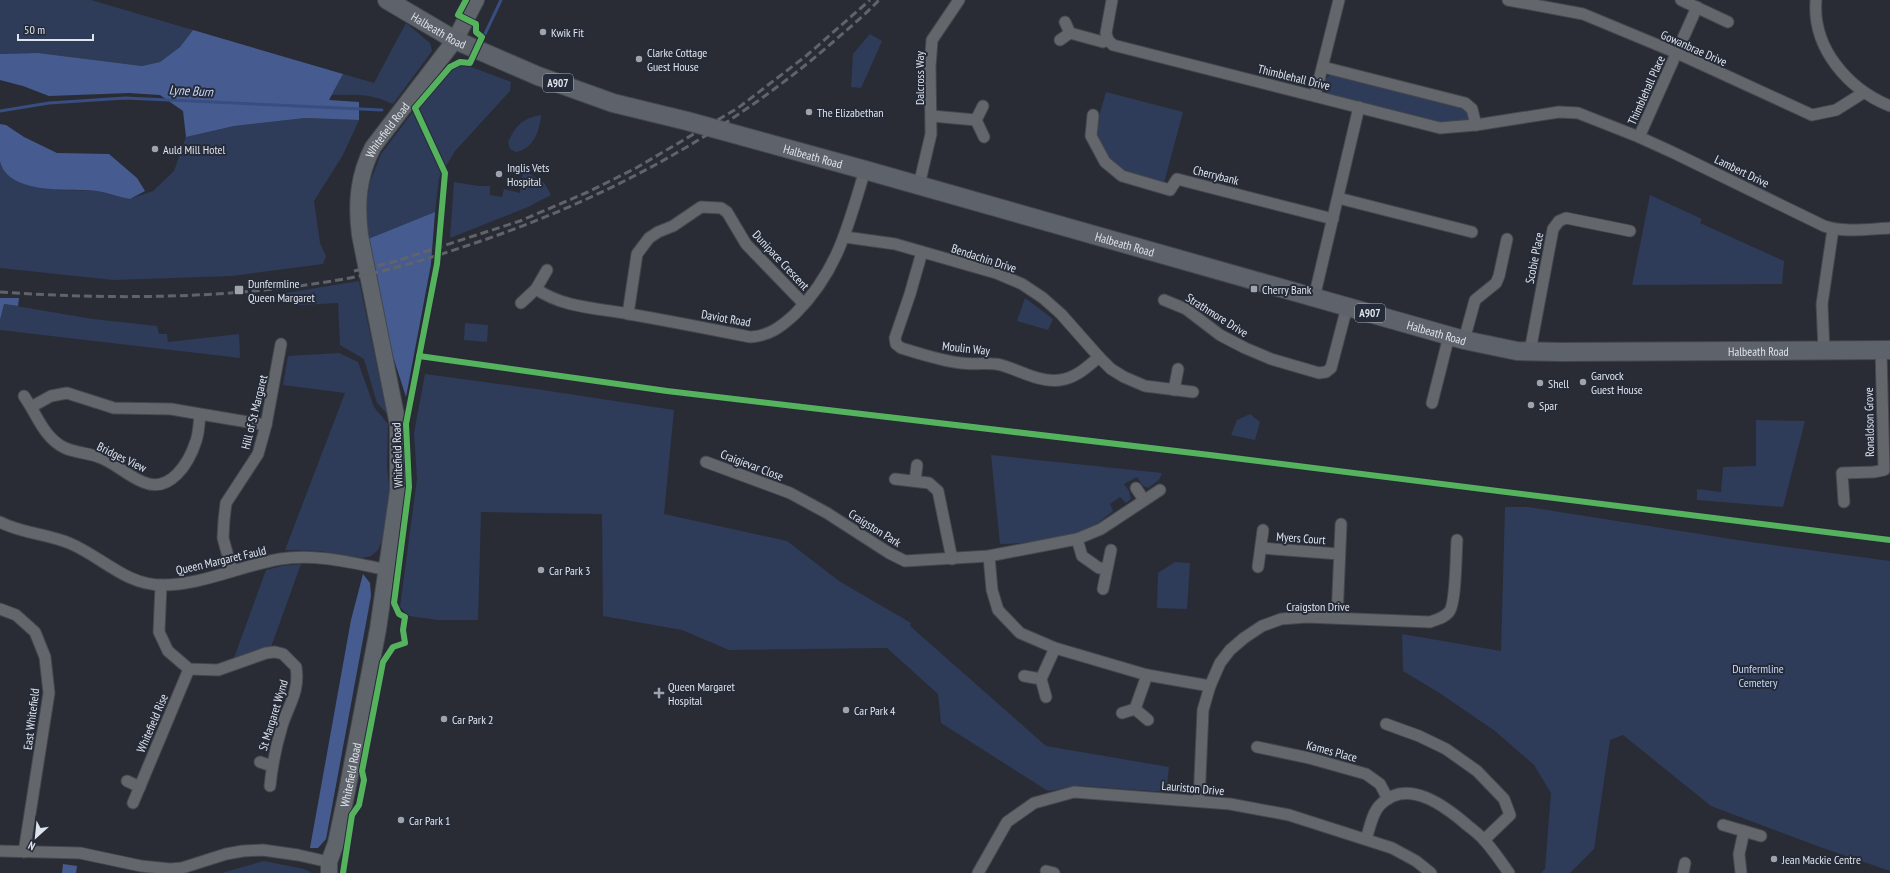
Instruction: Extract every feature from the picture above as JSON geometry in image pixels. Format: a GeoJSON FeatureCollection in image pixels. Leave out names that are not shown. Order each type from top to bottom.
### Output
{"type":"FeatureCollection","features":[{"type":"Feature","properties":{"kind":"main road","name":"Halbeath Road"},"geometry":{"type":"LineString","coordinates":[[388,0],[455,40],[541,77],[613,103],[687,121],[865,170],[1314,298],[1498,348],[1530,351],[1885,350]]}},
{"type":"Feature","properties":{"kind":"main road","name":"Whitefield Road"},"geometry":{"type":"LineString","coordinates":[[329,868],[347,791],[388,570],[398,491],[398,425],[360,235],[358,220],[359,189],[366,161],[373,148],[455,40],[476,0]]}},
{"type":"Feature","properties":{"kind":"street","name":"Dalcross Way"},"geometry":{"type":"LineString","coordinates":[[919,185],[931,134],[932,116],[930,67],[932,40],[959,0]]}},
{"type":"Feature","properties":{"kind":"street"},"geometry":{"type":"LineString","coordinates":[[1108,40],[1106,33],[1112,0]]}},
{"type":"Feature","properties":{"kind":"street","name":"Gowanbrae Drive"},"geometry":{"type":"LineString","coordinates":[[1508,0],[1583,14],[1677,53],[1812,115],[1836,110],[1863,92]]}},
{"type":"Feature","properties":{"kind":"street"},"geometry":{"type":"LineString","coordinates":[[1681,0],[1728,22]]}},
{"type":"Feature","properties":{"kind":"street"},"geometry":{"type":"LineString","coordinates":[[1816,0],[1817,21],[1831,60],[1863,92],[1872,99],[1890,106]]}},
{"type":"Feature","properties":{"kind":"street"},"geometry":{"type":"LineString","coordinates":[[1315,96],[1336,1]]}},
{"type":"Feature","properties":{"kind":"street","name":"Thimblehall Place"},"geometry":{"type":"LineString","coordinates":[[1639,137],[1697,7]]}},
{"type":"Feature","properties":{"kind":"street"},"geometry":{"type":"LineString","coordinates":[[1060,40],[1070,33],[1065,22]]}},
{"type":"Feature","properties":{"kind":"street","name":"Thimblehall Drive"},"geometry":{"type":"LineString","coordinates":[[1070,33],[1103,42],[1108,40],[1113,45],[1440,128],[1476,125],[1552,113],[1569,112],[1578,113],[1639,137]]}},
{"type":"Feature","properties":{"kind":"street","name":"Thimblehall Drive"},"geometry":{"type":"LineString","coordinates":[[1322,67],[1465,103],[1472,109],[1476,125]]}},
{"type":"Feature","properties":{"kind":"street"},"geometry":{"type":"LineString","coordinates":[[983,106],[976,120],[984,137]]}},
{"type":"Feature","properties":{"kind":"street"},"geometry":{"type":"LineString","coordinates":[[1314,298],[1359,107]]}},
{"type":"Feature","properties":{"kind":"street","name":"Cherrybank"},"geometry":{"type":"LineString","coordinates":[[1093,115],[1091,136],[1106,162],[1122,176],[1170,190],[1177,179],[1333,219]]}},
{"type":"Feature","properties":{"kind":"street","name":"Dalcross Way"},"geometry":{"type":"LineString","coordinates":[[932,116],[976,120]]}},
{"type":"Feature","properties":{"kind":"street","name":"Lambert Drive"},"geometry":{"type":"LineString","coordinates":[[1639,137],[1833,229],[1890,228]]}},
{"type":"Feature","properties":{"kind":"street","name":"Daviot Road"},"geometry":{"type":"LineString","coordinates":[[536,289],[548,298],[567,305],[628,314],[750,336],[758,336],[773,332],[804,304],[828,273],[845,237],[865,170]]}},
{"type":"Feature","properties":{"kind":"street"},"geometry":{"type":"LineString","coordinates":[[1338,198],[1472,232]]}},
{"type":"Feature","properties":{"kind":"street","name":"Dunipace Crescent"},"geometry":{"type":"LineString","coordinates":[[628,314],[637,254],[649,238],[658,232],[673,226],[701,207],[721,208],[727,212],[746,244],[804,304]]}},
{"type":"Feature","properties":{"kind":"street","name":"Scobie Place"},"geometry":{"type":"LineString","coordinates":[[1530,351],[1553,229],[1558,221],[1566,218],[1630,231]]}},
{"type":"Feature","properties":{"kind":"street"},"geometry":{"type":"LineString","coordinates":[[1824,350],[1822,304],[1833,229]]}},
{"type":"Feature","properties":{"kind":"street","name":"Bendachin Drive"},"geometry":{"type":"LineString","coordinates":[[845,237],[895,244],[996,273],[1022,284],[1043,298],[1061,314],[1111,369],[1136,383],[1194,392]]}},
{"type":"Feature","properties":{"kind":"street"},"geometry":{"type":"LineString","coordinates":[[1432,403],[1457,338],[1475,300],[1496,283],[1499,276],[1507,238]]}},
{"type":"Feature","properties":{"kind":"street","name":"Moulin Way"},"geometry":{"type":"LineString","coordinates":[[922,252],[895,338],[896,344],[902,348],[963,364],[978,362],[1000,365],[1042,379],[1058,381],[1079,374],[1099,357]]}},
{"type":"Feature","properties":{"kind":"street"},"geometry":{"type":"LineString","coordinates":[[521,303],[536,289],[547,270]]}},
{"type":"Feature","properties":{"kind":"street","name":"Strathmore Drive"},"geometry":{"type":"LineString","coordinates":[[1164,300],[1186,309],[1220,335],[1245,348],[1271,359],[1319,373],[1326,372],[1331,368],[1347,307]]}},
{"type":"Feature","properties":{"kind":"street","name":"Hill of St Margaret"},"geometry":{"type":"LineString","coordinates":[[232,571],[224,538],[226,503],[258,454],[266,425],[281,344]]}},
{"type":"Feature","properties":{"kind":"street","name":"Ronaldson Grove"},"geometry":{"type":"LineString","coordinates":[[1844,502],[1842,473],[1874,472],[1884,470],[1885,350]]}},
{"type":"Feature","properties":{"kind":"street"},"geometry":{"type":"LineString","coordinates":[[1174,390],[1178,369]]}},
{"type":"Feature","properties":{"kind":"street"},"geometry":{"type":"LineString","coordinates":[[31,407],[51,396],[67,393],[114,408],[171,409],[266,425]]}},
{"type":"Feature","properties":{"kind":"street","name":"Bridges View"},"geometry":{"type":"LineString","coordinates":[[24,396],[51,439],[66,448],[100,458],[144,482],[157,485],[168,482],[178,474],[186,464],[196,441],[200,414]]}},
{"type":"Feature","properties":{"kind":"street","name":"Craigievar Close"},"geometry":{"type":"LineString","coordinates":[[706,462],[790,493]]}},
{"type":"Feature","properties":{"kind":"street"},"geometry":{"type":"LineString","coordinates":[[915,481],[917,464]]}},
{"type":"Feature","properties":{"kind":"street"},"geometry":{"type":"LineString","coordinates":[[895,479],[929,483],[938,491],[952,558]]}},
{"type":"Feature","properties":{"kind":"street"},"geometry":{"type":"LineString","coordinates":[[1136,488],[1144,500]]}},
{"type":"Feature","properties":{"kind":"street","name":"Craigston Park"},"geometry":{"type":"LineString","coordinates":[[790,493],[827,513],[889,553],[905,561],[989,556],[1077,539],[1101,529],[1160,490]]}},
{"type":"Feature","properties":{"kind":"street","name":"Queen Margaret Fauld"},"geometry":{"type":"LineString","coordinates":[[0,522],[10,527],[50,536],[71,544],[95,556],[129,578],[161,585],[191,582],[280,559],[305,557],[388,570]]}},
{"type":"Feature","properties":{"kind":"street","name":"Myers Court"},"geometry":{"type":"LineString","coordinates":[[1337,618],[1340,524]]}},
{"type":"Feature","properties":{"kind":"street","name":"Myers Court"},"geometry":{"type":"LineString","coordinates":[[1258,567],[1262,548],[1263,530]]}},
{"type":"Feature","properties":{"kind":"street"},"geometry":{"type":"LineString","coordinates":[[1077,539],[1082,556],[1099,568],[1107,568]]}},
{"type":"Feature","properties":{"kind":"street","name":"Craigston Drive"},"geometry":{"type":"LineString","coordinates":[[1199,801],[1203,710],[1210,686],[1220,663],[1230,650],[1262,626],[1287,619],[1306,617],[1430,622],[1442,618],[1451,610],[1454,600],[1457,540]]}},
{"type":"Feature","properties":{"kind":"street","name":"Myers Court"},"geometry":{"type":"LineString","coordinates":[[1262,548],[1339,554]]}},
{"type":"Feature","properties":{"kind":"street"},"geometry":{"type":"LineString","coordinates":[[1103,589],[1111,550]]}},
{"type":"Feature","properties":{"kind":"street"},"geometry":{"type":"LineString","coordinates":[[989,556],[992,590],[998,610],[1020,633],[1055,648],[1147,675],[1210,686]]}},
{"type":"Feature","properties":{"kind":"street"},"geometry":{"type":"LineString","coordinates":[[161,585],[159,632],[168,651],[189,669]]}},
{"type":"Feature","properties":{"kind":"street","name":"East Whitefield"},"geometry":{"type":"LineString","coordinates":[[0,609],[16,615],[35,632],[45,657],[49,693],[24,852]]}},
{"type":"Feature","properties":{"kind":"street"},"geometry":{"type":"LineString","coordinates":[[1046,697],[1041,679],[1055,648]]}},
{"type":"Feature","properties":{"kind":"street","name":"St Margaret Wynd"},"geometry":{"type":"LineString","coordinates":[[189,669],[218,670],[266,653],[275,652],[283,654],[296,667],[297,686],[282,725],[272,766],[270,786]]}},
{"type":"Feature","properties":{"kind":"street","name":"Whitefield Rise"},"geometry":{"type":"LineString","coordinates":[[133,803],[189,669]]}},
{"type":"Feature","properties":{"kind":"street"},"geometry":{"type":"LineString","coordinates":[[1135,709],[1147,675]]}},
{"type":"Feature","properties":{"kind":"street"},"geometry":{"type":"LineString","coordinates":[[1024,676],[1041,679]]}},
{"type":"Feature","properties":{"kind":"street"},"geometry":{"type":"LineString","coordinates":[[1122,713],[1135,709]]}},
{"type":"Feature","properties":{"kind":"street"},"geometry":{"type":"LineString","coordinates":[[1135,709],[1148,720]]}},
{"type":"Feature","properties":{"kind":"street"},"geometry":{"type":"LineString","coordinates":[[1386,724],[1419,736],[1446,749],[1477,771],[1504,799],[1510,815],[1484,840]]}},
{"type":"Feature","properties":{"kind":"street","name":"Kames Place"},"geometry":{"type":"LineString","coordinates":[[1257,747],[1309,758],[1366,774],[1380,784],[1388,799]]}},
{"type":"Feature","properties":{"kind":"street","name":"St Margaret Wynd"},"geometry":{"type":"LineString","coordinates":[[260,762],[272,766]]}},
{"type":"Feature","properties":{"kind":"street"},"geometry":{"type":"LineString","coordinates":[[127,781],[140,787]]}},
{"type":"Feature","properties":{"kind":"street","name":"Lauriston Drive"},"geometry":{"type":"LineString","coordinates":[[978,873],[1007,822],[1034,803],[1074,792],[1230,804],[1289,815],[1392,848],[1416,861],[1431,873]]}},
{"type":"Feature","properties":{"kind":"street"},"geometry":{"type":"LineString","coordinates":[[1366,839],[1375,813],[1381,804],[1401,793],[1422,796],[1434,800],[1453,812],[1484,840],[1509,873]]}},
{"type":"Feature","properties":{"kind":"street"},"geometry":{"type":"LineString","coordinates":[[1723,825],[1761,836]]}},
{"type":"Feature","properties":{"kind":"street"},"geometry":{"type":"LineString","coordinates":[[1741,873],[1739,854],[1744,831]]}},
{"type":"Feature","properties":{"kind":"street"},"geometry":{"type":"LineString","coordinates":[[0,851],[80,853],[141,866],[182,870],[226,854],[263,850],[298,855],[329,868]]}},
{"type":"Feature","properties":{"kind":"green space"},"geometry":{"type":"Polygon","coordinates":[[[0,0],[91,0],[193,30],[180,47],[160,62],[142,66],[38,53],[0,54],[0,0]]]}},
{"type":"Feature","properties":{"kind":"green space"},"geometry":{"type":"Polygon","coordinates":[[[406,23],[430,43],[432,51],[393,104],[370,96],[332,95],[343,74],[374,83],[406,23]]]}},
{"type":"Feature","properties":{"kind":"green space"},"geometry":{"type":"Polygon","coordinates":[[[870,34],[882,41],[861,88],[851,87],[853,54],[870,34]]]}},
{"type":"Feature","properties":{"kind":"green space"},"geometry":{"type":"Polygon","coordinates":[[[466,65],[511,82],[510,91],[455,151],[439,178],[435,212],[368,239],[365,212],[370,182],[381,154],[412,113],[456,66],[466,65]]]}},
{"type":"Feature","properties":{"kind":"green space"},"geometry":{"type":"Polygon","coordinates":[[[1334,74],[1466,108],[1469,116],[1466,121],[1439,123],[1329,95],[1323,86],[1327,77],[1334,74]]]}},
{"type":"Feature","properties":{"kind":"green space"},"geometry":{"type":"Polygon","coordinates":[[[1106,92],[1183,112],[1164,183],[1134,174],[1124,169],[1107,158],[1101,150],[1096,135],[1099,116],[1106,92]]]}},
{"type":"Feature","properties":{"kind":"green space"},"geometry":{"type":"Polygon","coordinates":[[[541,115],[537,133],[531,143],[522,150],[516,152],[510,149],[508,142],[517,127],[529,118],[541,115]]]}},
{"type":"Feature","properties":{"kind":"green space"},"geometry":{"type":"Polygon","coordinates":[[[305,118],[359,120],[343,155],[314,201],[320,243],[326,256],[323,264],[232,276],[113,280],[0,268],[0,161],[6,173],[61,190],[97,191],[130,199],[153,191],[174,171],[186,137],[234,126],[305,118]]]}},
{"type":"Feature","properties":{"kind":"green space"},"geometry":{"type":"Polygon","coordinates":[[[523,169],[545,184],[551,195],[528,207],[450,238],[454,182],[478,186],[490,186],[490,195],[502,197],[504,189],[520,193],[523,169]]]}},
{"type":"Feature","properties":{"kind":"green space"},"geometry":{"type":"Polygon","coordinates":[[[1650,195],[1702,219],[1700,223],[1784,261],[1782,284],[1632,285],[1650,195]]]}},
{"type":"Feature","properties":{"kind":"green space"},"geometry":{"type":"Polygon","coordinates":[[[359,281],[387,414],[377,403],[364,359],[340,345],[338,303],[300,305],[255,298],[359,281]]]}},
{"type":"Feature","properties":{"kind":"green space"},"geometry":{"type":"Polygon","coordinates":[[[1025,298],[1053,319],[1048,330],[1017,321],[1025,298]]]}},
{"type":"Feature","properties":{"kind":"green space"},"geometry":{"type":"Polygon","coordinates":[[[4,304],[93,319],[157,326],[159,334],[167,334],[168,342],[239,334],[240,358],[0,330],[0,320],[4,304]]]}},
{"type":"Feature","properties":{"kind":"green space"},"geometry":{"type":"Polygon","coordinates":[[[465,323],[488,325],[487,342],[464,340],[465,323]]]}},
{"type":"Feature","properties":{"kind":"green space"},"geometry":{"type":"Polygon","coordinates":[[[339,353],[358,362],[374,407],[388,424],[387,467],[390,497],[382,541],[378,550],[371,556],[362,558],[320,551],[285,550],[345,393],[283,385],[288,356],[339,353]]]}},
{"type":"Feature","properties":{"kind":"green space"},"geometry":{"type":"Polygon","coordinates":[[[425,374],[674,410],[664,514],[787,541],[839,581],[911,623],[910,626],[1046,746],[1169,767],[1166,792],[1081,786],[1048,791],[941,723],[938,694],[887,648],[729,650],[682,630],[603,616],[602,514],[481,512],[478,620],[438,620],[409,616],[400,607],[417,479],[414,433],[425,374]]]}},
{"type":"Feature","properties":{"kind":"green space"},"geometry":{"type":"Polygon","coordinates":[[[1250,414],[1260,422],[1255,440],[1231,435],[1237,420],[1250,414]]]}},
{"type":"Feature","properties":{"kind":"green space"},"geometry":{"type":"Polygon","coordinates":[[[1756,420],[1805,421],[1783,507],[1697,500],[1697,489],[1721,492],[1723,467],[1756,466],[1756,420]]]}},
{"type":"Feature","properties":{"kind":"green space"},"geometry":{"type":"Polygon","coordinates":[[[991,455],[1162,473],[1159,480],[1148,488],[1143,486],[1137,477],[1124,484],[1129,491],[1131,499],[1126,503],[1120,497],[1110,504],[1113,511],[1083,532],[1054,540],[1000,544],[991,455]]]}},
{"type":"Feature","properties":{"kind":"green space","name":"Dunfermline Cemetery"},"geometry":{"type":"Polygon","coordinates":[[[1505,507],[1528,507],[1744,541],[1890,561],[1890,871],[1820,847],[1711,806],[1623,735],[1610,740],[1594,849],[1570,873],[1541,873],[1545,869],[1551,793],[1534,765],[1495,731],[1438,692],[1403,671],[1402,634],[1501,651],[1505,507]]]}},
{"type":"Feature","properties":{"kind":"green space"},"geometry":{"type":"Polygon","coordinates":[[[1175,562],[1190,563],[1187,609],[1157,608],[1158,573],[1175,562]]]}},
{"type":"Feature","properties":{"kind":"green space"},"geometry":{"type":"Polygon","coordinates":[[[301,564],[271,647],[234,658],[266,570],[282,566],[301,564]]]}},
{"type":"Feature","properties":{"kind":"green space"},"geometry":{"type":"Polygon","coordinates":[[[264,861],[304,869],[312,873],[222,873],[264,861]]]}},
{"type":"Feature","properties":{"kind":"shaded area"},"geometry":{"type":"Polygon","coordinates":[[[193,30],[343,74],[329,100],[359,102],[359,120],[305,118],[234,126],[186,137],[183,111],[160,95],[129,93],[49,96],[23,86],[0,80],[0,54],[38,53],[142,66],[160,62],[180,47],[193,30]]]}},
{"type":"Feature","properties":{"kind":"shaded area"},"geometry":{"type":"Polygon","coordinates":[[[0,124],[6,125],[24,137],[57,153],[109,154],[137,178],[145,191],[130,199],[97,191],[42,188],[27,185],[15,180],[5,172],[0,161],[0,124]]]}},
{"type":"Feature","properties":{"kind":"shaded area"},"geometry":{"type":"Polygon","coordinates":[[[435,212],[431,264],[406,397],[390,347],[368,239],[435,212]]]}},
{"type":"Feature","properties":{"kind":"shaded area"},"geometry":{"type":"Polygon","coordinates":[[[0,298],[19,298],[18,306],[4,304],[0,320],[0,298]]]}},
{"type":"Feature","properties":{"kind":"shaded area"},"geometry":{"type":"Polygon","coordinates":[[[363,574],[370,583],[371,596],[326,839],[318,848],[310,848],[351,620],[363,574]]]}},
{"type":"Feature","properties":{"kind":"shaded area"},"geometry":{"type":"Polygon","coordinates":[[[63,864],[77,866],[76,873],[62,873],[63,864]]]}},
{"type":"Feature","properties":{"kind":"waterway","name":"Lyne Burn"},"geometry":{"type":"LineString","coordinates":[[485,34],[501,0]]}},
{"type":"Feature","properties":{"kind":"waterway","name":"Lyne Burn"},"geometry":{"type":"LineString","coordinates":[[0,111],[49,103],[125,98],[382,110]]}},
{"type":"Feature","properties":{"kind":"railway"},"geometry":{"type":"LineString","coordinates":[[354,271],[390,263],[520,221],[588,192],[636,168],[738,108],[806,56],[870,0]]}},
{"type":"Feature","properties":{"kind":"railway"},"geometry":{"type":"LineString","coordinates":[[0,292],[44,295],[132,297],[219,294],[263,290],[306,285],[366,275],[413,263],[460,248],[571,206],[664,160],[708,134],[751,106],[793,75],[851,27],[879,0]]}},
{"type":"Feature","properties":{"kind":"cycle path"},"geometry":{"type":"LineString","coordinates":[[343,873],[352,815],[359,805],[364,780],[362,771],[383,662],[393,647],[405,643],[403,630],[405,617],[399,614],[394,603],[409,487],[406,424],[437,264],[445,173],[415,108],[450,67],[460,62],[470,63],[482,37],[476,32],[476,24],[458,15],[466,0]]}},
{"type":"Feature","properties":{"kind":"cycle path"},"geometry":{"type":"LineString","coordinates":[[419,356],[667,391],[1210,455],[1890,540]]}},
{"type":"Feature","properties":{"kind":"place","name":"Kwik Fit"},"geometry":{"type":"Point","coordinates":[543,32]}},
{"type":"Feature","properties":{"kind":"place","name":"Clarke Cottage Guest House"},"geometry":{"type":"Point","coordinates":[639,59]}},
{"type":"Feature","properties":{"kind":"place","name":"The Elizabethan"},"geometry":{"type":"Point","coordinates":[809,112]}},
{"type":"Feature","properties":{"kind":"place","name":"Auld Mill Hotel"},"geometry":{"type":"Point","coordinates":[155,149]}},
{"type":"Feature","properties":{"kind":"place","name":"Inglis Vets Hospital"},"geometry":{"type":"Point","coordinates":[499,174]}},
{"type":"Feature","properties":{"kind":"place","name":"Cherry Bank"},"geometry":{"type":"Point","coordinates":[1254,289]}},
{"type":"Feature","properties":{"kind":"place","name":"Dunfermline Queen Margaret"},"geometry":{"type":"Point","coordinates":[239,290]}},
{"type":"Feature","properties":{"kind":"place","name":"Garvock Guest House"},"geometry":{"type":"Point","coordinates":[1583,382]}},
{"type":"Feature","properties":{"kind":"place","name":"Shell"},"geometry":{"type":"Point","coordinates":[1540,383]}},
{"type":"Feature","properties":{"kind":"place","name":"Spar"},"geometry":{"type":"Point","coordinates":[1531,405]}},
{"type":"Feature","properties":{"kind":"place","name":"Car Park 3"},"geometry":{"type":"Point","coordinates":[541,570]}},
{"type":"Feature","properties":{"kind":"place","name":"Queen Margaret Hospital"},"geometry":{"type":"Point","coordinates":[659,693]}},
{"type":"Feature","properties":{"kind":"place","name":"Car Park 4"},"geometry":{"type":"Point","coordinates":[846,710]}},
{"type":"Feature","properties":{"kind":"place","name":"Car Park 2"},"geometry":{"type":"Point","coordinates":[444,719]}},
{"type":"Feature","properties":{"kind":"place","name":"Car Park 1"},"geometry":{"type":"Point","coordinates":[401,820]}},
{"type":"Feature","properties":{"kind":"place","name":"Jean Mackie Centre"},"geometry":{"type":"Point","coordinates":[1774,859]}}]}
